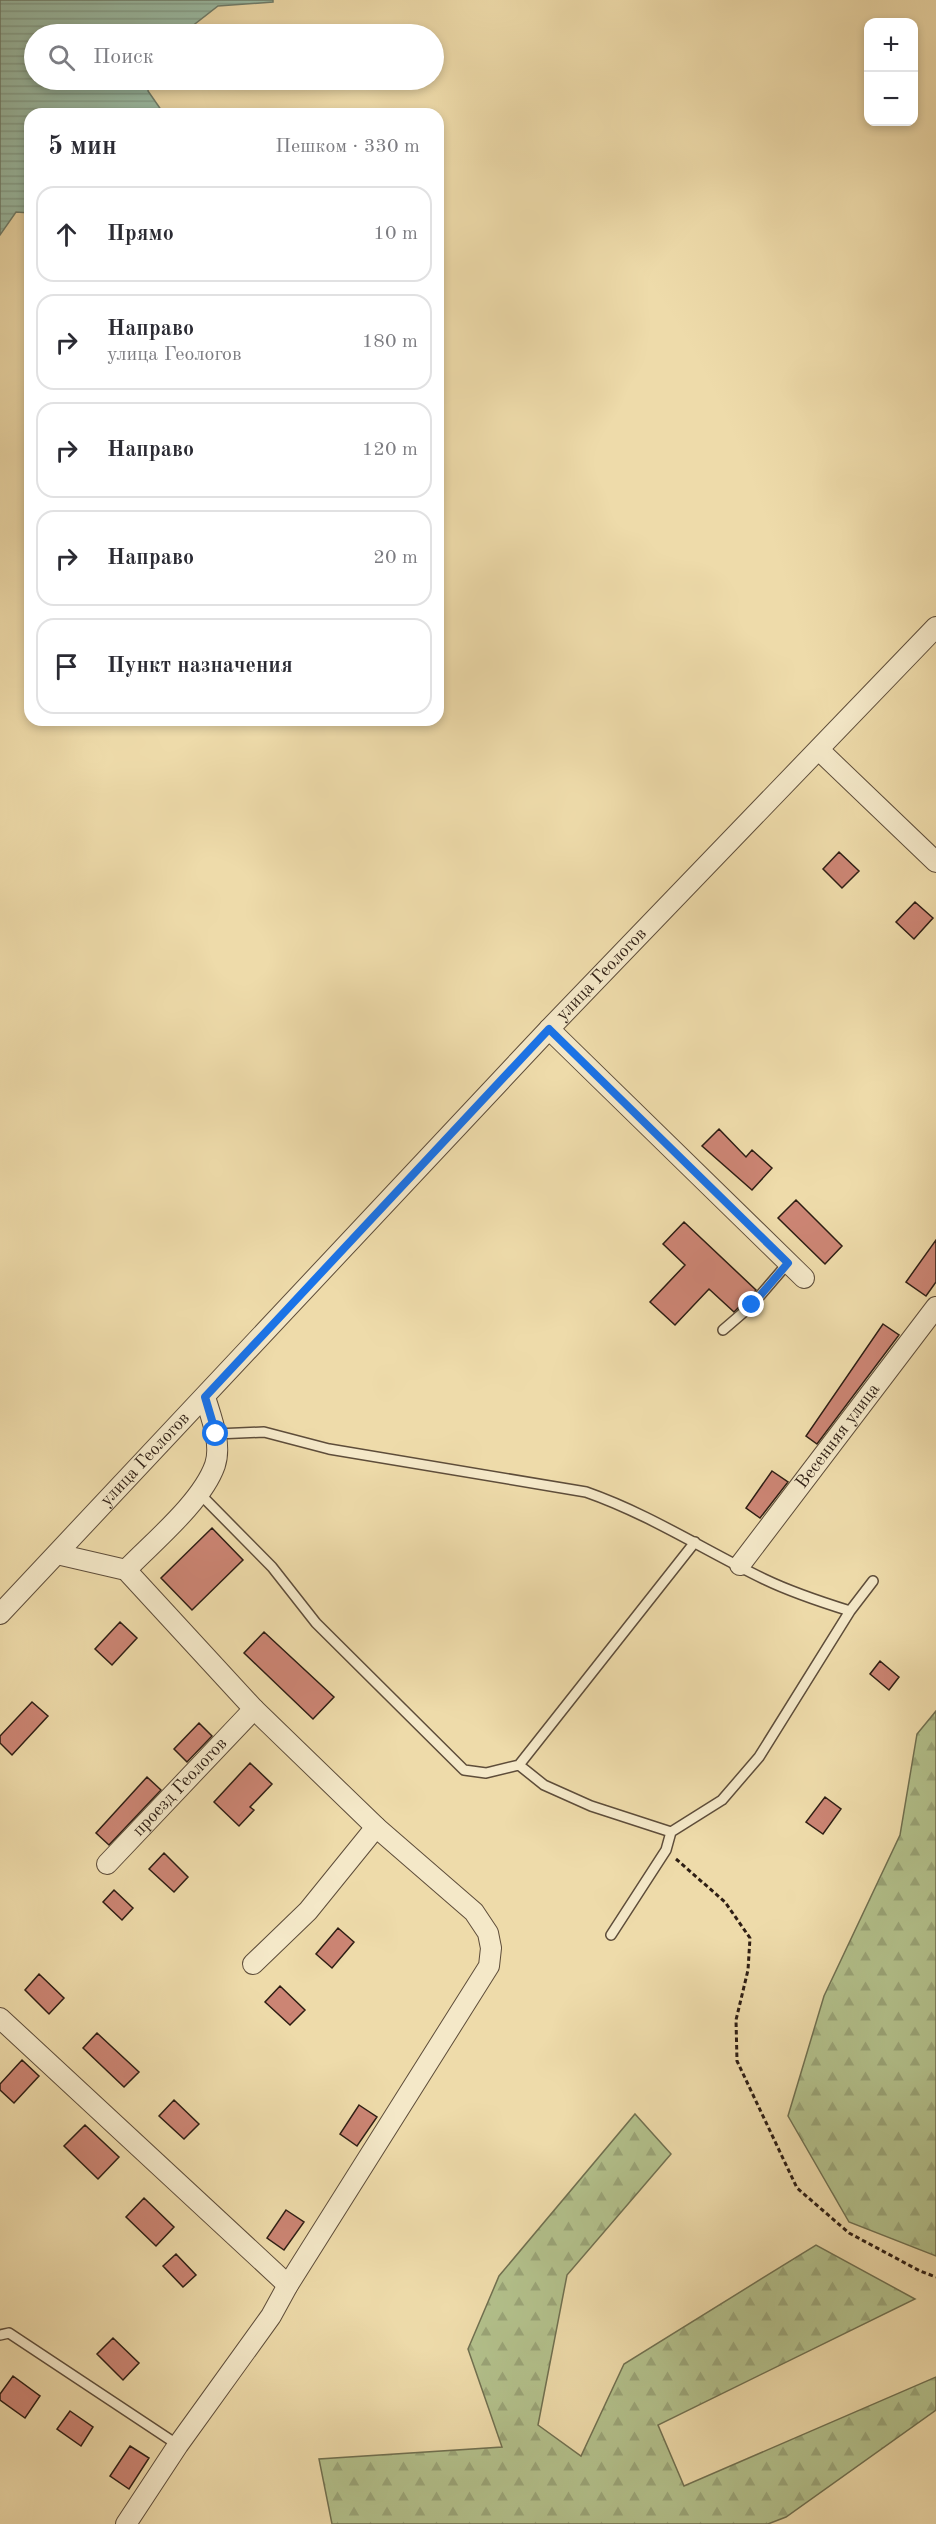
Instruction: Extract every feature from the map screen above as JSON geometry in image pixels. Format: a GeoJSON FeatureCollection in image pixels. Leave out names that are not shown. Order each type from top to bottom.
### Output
{"type":"FeatureCollection","features":[{"type":"Feature","properties":{"kind":"street","name":"улица Геологов"},"geometry":{"type":"LineString","coordinates":[[0,1614],[549,1029],[936,627]]}},
{"type":"Feature","properties":{"kind":"street"},"geometry":{"type":"LineString","coordinates":[[819,750],[936,862]]}},
{"type":"Feature","properties":{"kind":"street"},"geometry":{"type":"LineString","coordinates":[[549,1029],[804,1278]]}},
{"type":"Feature","properties":{"kind":"street","name":"Весенняя улица"},"geometry":{"type":"LineString","coordinates":[[740,1565],[936,1308]]}},
{"type":"Feature","properties":{"kind":"street"},"geometry":{"type":"LineString","coordinates":[[126,1570],[200,1493],[215,1464],[216,1434],[205,1397]]}},
{"type":"Feature","properties":{"kind":"street"},"geometry":{"type":"LineString","coordinates":[[57,1554],[126,1570],[254,1709],[376,1827],[474,1912],[488,1933],[491,1948],[489,1966],[288,2285],[271,2316],[178,2445],[126,2524]]}},
{"type":"Feature","properties":{"kind":"street","name":"проезд Геологов"},"geometry":{"type":"LineString","coordinates":[[107,1864],[254,1709]]}},
{"type":"Feature","properties":{"kind":"street"},"geometry":{"type":"LineString","coordinates":[[253,1964],[308,1911],[376,1827]]}},
{"type":"Feature","properties":{"kind":"street"},"geometry":{"type":"LineString","coordinates":[[0,2019],[288,2285]]}},
{"type":"Feature","properties":{"kind":"lane"},"geometry":{"type":"LineString","coordinates":[[723,1330],[752,1305],[788,1263]]}},
{"type":"Feature","properties":{"kind":"lane"},"geometry":{"type":"LineString","coordinates":[[216,1434],[264,1432],[329,1449],[586,1492],[610,1500],[764,1579],[850,1611]]}},
{"type":"Feature","properties":{"kind":"lane"},"geometry":{"type":"LineString","coordinates":[[200,1493],[272,1567],[316,1623],[464,1770],[486,1773],[519,1765],[695,1542]]}},
{"type":"Feature","properties":{"kind":"lane"},"geometry":{"type":"LineString","coordinates":[[611,1935],[666,1850],[671,1832],[722,1800],[759,1757],[850,1611],[873,1581]]}},
{"type":"Feature","properties":{"kind":"lane"},"geometry":{"type":"LineString","coordinates":[[519,1765],[544,1785],[591,1806],[671,1832]]}},
{"type":"Feature","properties":{"kind":"lane"},"geometry":{"type":"LineString","coordinates":[[0,2335],[9,2333],[178,2445]]}},
{"type":"Feature","properties":{"kind":"path"},"geometry":{"type":"LineString","coordinates":[[666,1850],[725,1902],[750,1938],[748,1970],[736,2020],[737,2061],[797,2188],[849,2234],[936,2277]]}},
{"type":"Feature","properties":{"kind":"green space"},"geometry":{"type":"Polygon","coordinates":[[[936,1711],[936,2256],[849,2222],[788,2116],[824,1996],[900,1835],[917,1734],[936,1711]]]}},
{"type":"Feature","properties":{"kind":"green space"},"geometry":{"type":"Polygon","coordinates":[[[635,2114],[671,2154],[567,2275],[538,2425],[581,2456],[624,2364],[816,2245],[915,2299],[658,2425],[684,2486],[936,2377],[936,2410],[786,2517],[768,2524],[332,2524],[319,2459],[502,2447],[468,2349],[499,2276],[635,2114]]]}},
{"type":"Feature","properties":{"kind":"shaded area"},"geometry":{"type":"Polygon","coordinates":[[[0,0],[273,0],[273,2],[218,6],[195,24],[24,24],[24,90],[148,90],[160,108],[24,108],[24,213],[16,212],[0,235],[0,0]]]}},
{"type":"Feature","properties":{"kind":"building"},"geometry":{"type":"Polygon","coordinates":[[[839,852],[859,871],[842,888],[823,869],[839,852]]]}},
{"type":"Feature","properties":{"kind":"building"},"geometry":{"type":"Polygon","coordinates":[[[915,902],[933,918],[914,939],[896,922],[915,902]]]}},
{"type":"Feature","properties":{"kind":"building"},"geometry":{"type":"Polygon","coordinates":[[[719,1129],[746,1157],[752,1150],[772,1168],[752,1190],[702,1146],[719,1129]]]}},
{"type":"Feature","properties":{"kind":"building"},"geometry":{"type":"Polygon","coordinates":[[[796,1200],[842,1246],[825,1264],[778,1218],[796,1200]]]}},
{"type":"Feature","properties":{"kind":"building"},"geometry":{"type":"Polygon","coordinates":[[[684,1222],[756,1290],[734,1312],[709,1289],[675,1325],[650,1302],[685,1265],[663,1244],[684,1222]]]}},
{"type":"Feature","properties":{"kind":"building"},"geometry":{"type":"Polygon","coordinates":[[[936,1240],[936,1282],[926,1296],[906,1282],[936,1240]]]}},
{"type":"Feature","properties":{"kind":"building"},"geometry":{"type":"Polygon","coordinates":[[[883,1324],[899,1335],[817,1444],[806,1436],[883,1324]]]}},
{"type":"Feature","properties":{"kind":"building"},"geometry":{"type":"Polygon","coordinates":[[[772,1471],[788,1482],[760,1518],[746,1508],[772,1471]]]}},
{"type":"Feature","properties":{"kind":"building"},"geometry":{"type":"Polygon","coordinates":[[[212,1528],[243,1560],[192,1610],[161,1578],[212,1528]]]}},
{"type":"Feature","properties":{"kind":"building"},"geometry":{"type":"Polygon","coordinates":[[[120,1622],[137,1638],[112,1665],[95,1649],[120,1622]]]}},
{"type":"Feature","properties":{"kind":"building"},"geometry":{"type":"Polygon","coordinates":[[[264,1632],[334,1697],[313,1719],[244,1653],[264,1632]]]}},
{"type":"Feature","properties":{"kind":"building"},"geometry":{"type":"Polygon","coordinates":[[[880,1661],[899,1677],[889,1690],[870,1674],[880,1661]]]}},
{"type":"Feature","properties":{"kind":"building"},"geometry":{"type":"Polygon","coordinates":[[[32,1702],[48,1716],[12,1755],[0,1743],[0,1736],[32,1702]]]}},
{"type":"Feature","properties":{"kind":"building"},"geometry":{"type":"Polygon","coordinates":[[[199,1723],[212,1736],[187,1762],[174,1749],[199,1723]]]}},
{"type":"Feature","properties":{"kind":"building"},"geometry":{"type":"Polygon","coordinates":[[[250,1763],[272,1784],[250,1807],[254,1810],[239,1826],[214,1802],[250,1763]]]}},
{"type":"Feature","properties":{"kind":"building"},"geometry":{"type":"Polygon","coordinates":[[[147,1777],[161,1790],[109,1845],[96,1833],[147,1777]]]}},
{"type":"Feature","properties":{"kind":"building"},"geometry":{"type":"Polygon","coordinates":[[[825,1797],[841,1809],[823,1834],[806,1822],[825,1797]]]}},
{"type":"Feature","properties":{"kind":"building"},"geometry":{"type":"Polygon","coordinates":[[[164,1853],[188,1877],[174,1892],[149,1869],[164,1853]]]}},
{"type":"Feature","properties":{"kind":"building"},"geometry":{"type":"Polygon","coordinates":[[[114,1890],[133,1908],[122,1920],[103,1902],[114,1890]]]}},
{"type":"Feature","properties":{"kind":"building"},"geometry":{"type":"Polygon","coordinates":[[[338,1928],[354,1942],[332,1968],[316,1954],[338,1928]]]}},
{"type":"Feature","properties":{"kind":"building"},"geometry":{"type":"Polygon","coordinates":[[[39,1974],[64,1998],[49,2014],[25,1990],[39,1974]]]}},
{"type":"Feature","properties":{"kind":"building"},"geometry":{"type":"Polygon","coordinates":[[[280,1986],[305,2010],[290,2025],[265,2002],[280,1986]]]}},
{"type":"Feature","properties":{"kind":"building"},"geometry":{"type":"Polygon","coordinates":[[[97,2033],[139,2072],[124,2087],[83,2048],[97,2033]]]}},
{"type":"Feature","properties":{"kind":"building"},"geometry":{"type":"Polygon","coordinates":[[[22,2060],[39,2076],[14,2103],[0,2090],[0,2084],[22,2060]]]}},
{"type":"Feature","properties":{"kind":"building"},"geometry":{"type":"Polygon","coordinates":[[[174,2100],[199,2124],[184,2139],[159,2116],[174,2100]]]}},
{"type":"Feature","properties":{"kind":"building"},"geometry":{"type":"Polygon","coordinates":[[[359,2105],[377,2117],[357,2146],[340,2134],[359,2105]]]}},
{"type":"Feature","properties":{"kind":"building"},"geometry":{"type":"Polygon","coordinates":[[[85,2125],[119,2157],[98,2179],[64,2146],[85,2125]]]}},
{"type":"Feature","properties":{"kind":"building"},"geometry":{"type":"Polygon","coordinates":[[[144,2198],[174,2227],[156,2246],[126,2217],[144,2198]]]}},
{"type":"Feature","properties":{"kind":"building"},"geometry":{"type":"Polygon","coordinates":[[[286,2210],[304,2222],[284,2250],[267,2238],[286,2210]]]}},
{"type":"Feature","properties":{"kind":"building"},"geometry":{"type":"Polygon","coordinates":[[[176,2254],[196,2275],[183,2287],[163,2266],[176,2254]]]}},
{"type":"Feature","properties":{"kind":"building"},"geometry":{"type":"Polygon","coordinates":[[[113,2338],[139,2363],[123,2380],[97,2354],[113,2338]]]}},
{"type":"Feature","properties":{"kind":"building"},"geometry":{"type":"Polygon","coordinates":[[[13,2376],[40,2396],[25,2418],[0,2400],[0,2394],[13,2376]]]}},
{"type":"Feature","properties":{"kind":"building"},"geometry":{"type":"Polygon","coordinates":[[[70,2411],[93,2427],[81,2446],[57,2429],[70,2411]]]}},
{"type":"Feature","properties":{"kind":"building"},"geometry":{"type":"Polygon","coordinates":[[[130,2446],[149,2458],[129,2489],[110,2476],[130,2446]]]}},
{"type":"Feature","properties":{"kind":"route"},"geometry":{"type":"LineString","coordinates":[[216,1434],[205,1397],[549,1029],[788,1263],[752,1305]]}}]}
